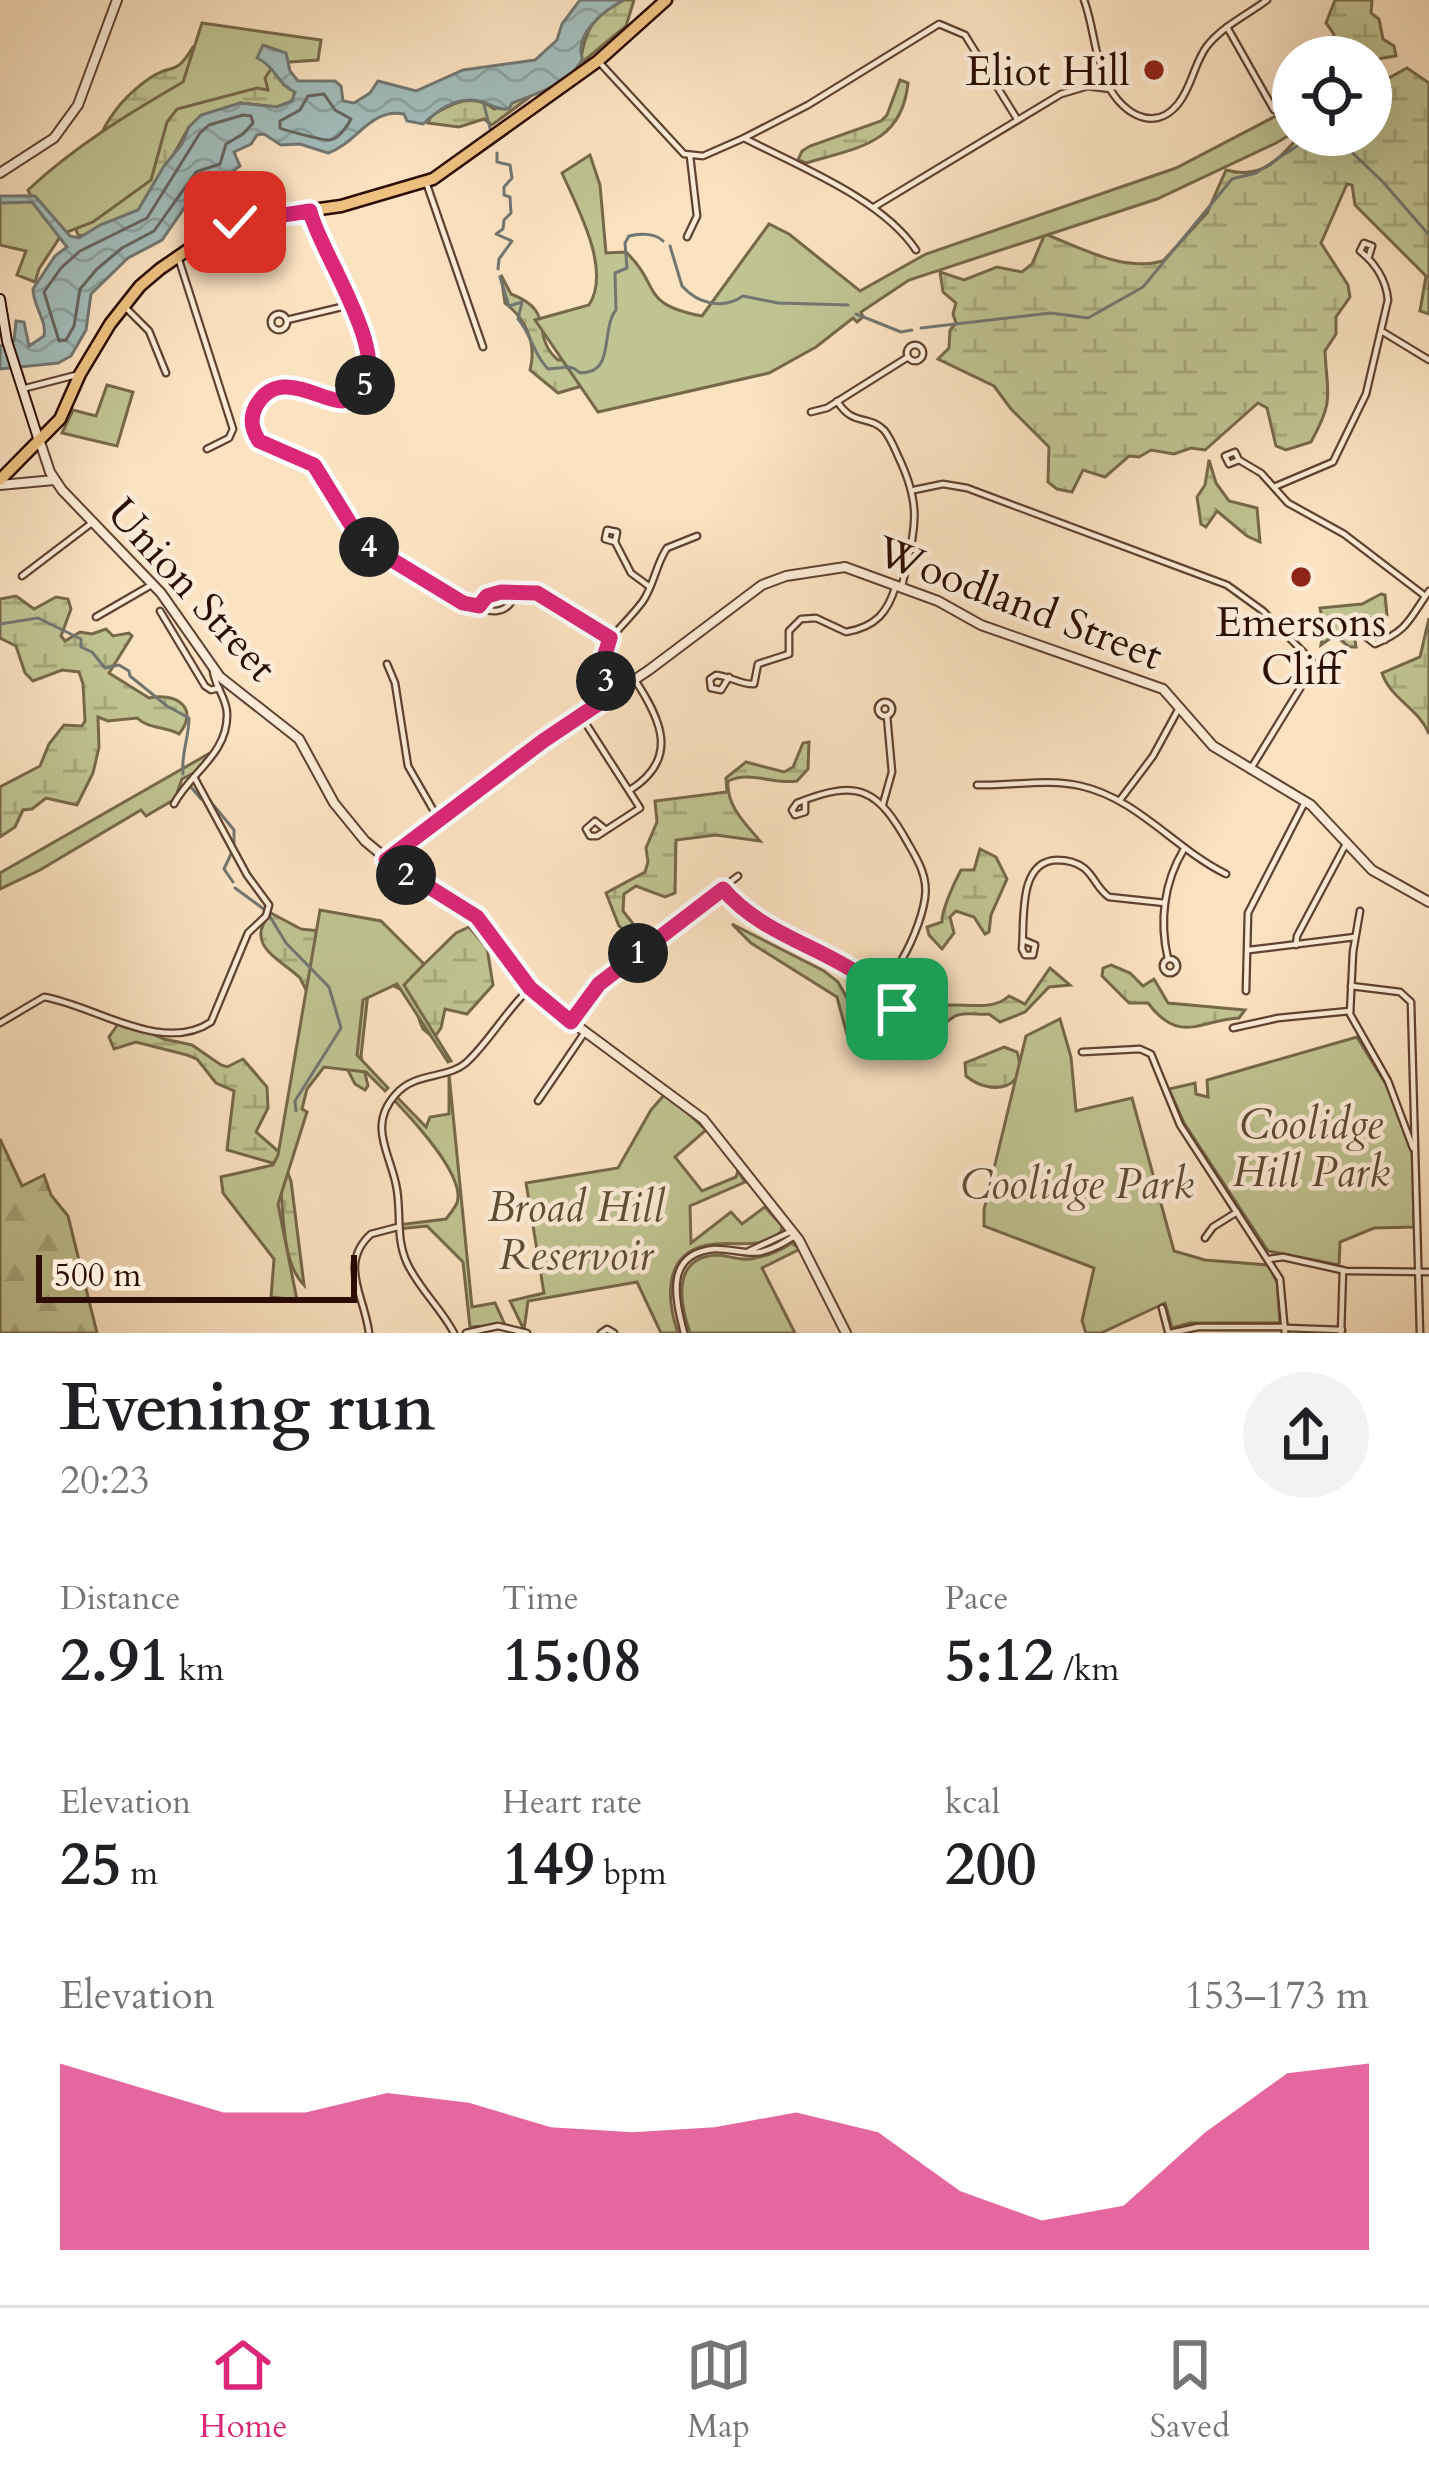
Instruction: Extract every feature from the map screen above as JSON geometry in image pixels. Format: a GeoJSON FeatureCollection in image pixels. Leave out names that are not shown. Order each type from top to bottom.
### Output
{"type":"FeatureCollection","features":[{"type":"Feature","properties":{"kind":"main road"},"geometry":{"type":"LineString","coordinates":[[0,482],[61,419],[80,374],[122,306],[178,257],[241,220],[310,211],[426,182],[598,61],[667,0]]}},
{"type":"Feature","properties":{"kind":"street"},"geometry":{"type":"LineString","coordinates":[[0,173],[53,138],[78,106],[117,0]]}},
{"type":"Feature","properties":{"kind":"street"},"geometry":{"type":"LineString","coordinates":[[1084,0],[1093,23],[1097,62],[1110,89],[1120,106],[1142,118],[1170,112],[1180,102],[1205,48],[1267,0]]}},
{"type":"Feature","properties":{"kind":"street"},"geometry":{"type":"LineString","coordinates":[[690,156],[716,152],[808,105],[939,24],[955,27],[964,35],[1017,119]]}},
{"type":"Feature","properties":{"kind":"street"},"geometry":{"type":"LineString","coordinates":[[1228,27],[1272,106]]}},
{"type":"Feature","properties":{"kind":"street"},"geometry":{"type":"LineString","coordinates":[[598,61],[670,141],[690,156],[698,216],[686,237]]}},
{"type":"Feature","properties":{"kind":"street"},"geometry":{"type":"LineString","coordinates":[[874,207],[1078,87],[1110,89]]}},
{"type":"Feature","properties":{"kind":"street"},"geometry":{"type":"LineString","coordinates":[[744,138],[874,207],[903,231],[916,250]]}},
{"type":"Feature","properties":{"kind":"street"},"geometry":{"type":"LineString","coordinates":[[426,182],[483,346]]}},
{"type":"Feature","properties":{"kind":"street"},"geometry":{"type":"LineString","coordinates":[[310,211],[370,354],[369,374],[361,392],[343,401],[299,388],[271,393],[255,409],[254,433],[263,446],[314,465],[365,544],[463,603],[493,611],[505,608],[516,595]]}},
{"type":"Feature","properties":{"kind":"street"},"geometry":{"type":"LineString","coordinates":[[1274,487],[1336,459],[1364,400],[1388,295],[1369,256]]}},
{"type":"Feature","properties":{"kind":"street"},"geometry":{"type":"LineString","coordinates":[[178,257],[232,425],[229,438],[207,449]]}},
{"type":"Feature","properties":{"kind":"street","name":"Union Street"},"geometry":{"type":"LineString","coordinates":[[0,299],[15,368],[54,480],[153,584],[212,669],[299,739],[338,810],[386,860],[477,917],[530,988],[698,1114],[794,1233],[846,1333]]}},
{"type":"Feature","properties":{"kind":"street"},"geometry":{"type":"LineString","coordinates":[[287,320],[350,305]]}},
{"type":"Feature","properties":{"kind":"street"},"geometry":{"type":"LineString","coordinates":[[122,306],[149,331],[166,373]]}},
{"type":"Feature","properties":{"kind":"street"},"geometry":{"type":"LineString","coordinates":[[1382,332],[1429,360]]}},
{"type":"Feature","properties":{"kind":"street"},"geometry":{"type":"LineString","coordinates":[[811,412],[838,401],[908,357]]}},
{"type":"Feature","properties":{"kind":"street"},"geometry":{"type":"LineString","coordinates":[[22,389],[80,374]]}},
{"type":"Feature","properties":{"kind":"street"},"geometry":{"type":"LineString","coordinates":[[729,677],[754,684],[761,662],[789,654],[790,627],[801,619],[817,618],[847,632],[879,620],[899,586],[916,520],[914,490],[885,432],[851,418],[838,401]]}},
{"type":"Feature","properties":{"kind":"street"},"geometry":{"type":"LineString","coordinates":[[1239,460],[1262,473],[1288,502],[1344,534],[1427,594],[1409,625],[1385,640]]}},
{"type":"Feature","properties":{"kind":"street"},"geometry":{"type":"LineString","coordinates":[[14,468],[31,482]]}},
{"type":"Feature","properties":{"kind":"street"},"geometry":{"type":"LineString","coordinates":[[0,482],[54,480]]}},
{"type":"Feature","properties":{"kind":"street"},"geometry":{"type":"LineString","coordinates":[[914,490],[937,484],[961,486],[1219,581],[1256,605],[1315,664],[1250,770]]}},
{"type":"Feature","properties":{"kind":"street"},"geometry":{"type":"LineString","coordinates":[[22,576],[93,522]]}},
{"type":"Feature","properties":{"kind":"street"},"geometry":{"type":"LineString","coordinates":[[613,694],[602,664],[610,638],[644,600],[667,548],[697,536]]}},
{"type":"Feature","properties":{"kind":"street"},"geometry":{"type":"LineString","coordinates":[[615,542],[631,573],[650,586]]}},
{"type":"Feature","properties":{"kind":"street","name":"Woodland Street"},"geometry":{"type":"LineString","coordinates":[[386,860],[776,578],[845,567],[899,586],[987,628],[1152,683],[1182,706],[1206,739],[1305,802],[1376,873],[1429,902]]}},
{"type":"Feature","properties":{"kind":"street"},"geometry":{"type":"LineString","coordinates":[[96,617],[153,584]]}},
{"type":"Feature","properties":{"kind":"street"},"geometry":{"type":"LineString","coordinates":[[479,606],[490,595],[504,592],[542,595],[610,638]]}},
{"type":"Feature","properties":{"kind":"street"},"geometry":{"type":"LineString","coordinates":[[160,611],[205,686],[218,688]]}},
{"type":"Feature","properties":{"kind":"street"},"geometry":{"type":"LineString","coordinates":[[387,664],[395,683],[408,766],[439,820]]}},
{"type":"Feature","properties":{"kind":"street"},"geometry":{"type":"LineString","coordinates":[[174,804],[182,788],[213,756],[224,734],[227,710],[212,669]]}},
{"type":"Feature","properties":{"kind":"street"},"geometry":{"type":"LineString","coordinates":[[630,790],[654,772],[662,746],[649,703],[635,680]]}},
{"type":"Feature","properties":{"kind":"street"},"geometry":{"type":"LineString","coordinates":[[1120,800],[1182,706]]}},
{"type":"Feature","properties":{"kind":"street"},"geometry":{"type":"LineString","coordinates":[[581,716],[640,808],[606,830]]}},
{"type":"Feature","properties":{"kind":"street"},"geometry":{"type":"LineString","coordinates":[[883,804],[892,772],[887,716]]}},
{"type":"Feature","properties":{"kind":"street"},"geometry":{"type":"LineString","coordinates":[[0,1023],[44,997],[147,1029],[178,1033],[211,1022],[248,933],[269,909],[194,777]]}},
{"type":"Feature","properties":{"kind":"street"},"geometry":{"type":"LineString","coordinates":[[977,785],[1060,783],[1088,788],[1120,800],[1226,874]]}},
{"type":"Feature","properties":{"kind":"street"},"geometry":{"type":"LineString","coordinates":[[805,800],[847,788],[864,792],[883,804],[917,860],[926,894],[898,967],[877,986]]}},
{"type":"Feature","properties":{"kind":"street"},"geometry":{"type":"LineString","coordinates":[[1246,991],[1250,908],[1305,802]]}},
{"type":"Feature","properties":{"kind":"street"},"geometry":{"type":"LineString","coordinates":[[1296,945],[1347,842]]}},
{"type":"Feature","properties":{"kind":"street"},"geometry":{"type":"LineString","coordinates":[[1168,959],[1165,903],[1184,849]]}},
{"type":"Feature","properties":{"kind":"street"},"geometry":{"type":"LineString","coordinates":[[1023,940],[1029,879],[1047,861],[1082,866],[1102,893],[1113,899],[1165,903]]}},
{"type":"Feature","properties":{"kind":"street"},"geometry":{"type":"LineString","coordinates":[[573,1023],[595,988],[738,876]]}},
{"type":"Feature","properties":{"kind":"street"},"geometry":{"type":"LineString","coordinates":[[723,889],[756,922],[843,963],[891,1000]]}},
{"type":"Feature","properties":{"kind":"street"},"geometry":{"type":"LineString","coordinates":[[1360,911],[1350,1011],[1390,1087],[1416,1158]]}},
{"type":"Feature","properties":{"kind":"street"},"geometry":{"type":"LineString","coordinates":[[1249,950],[1354,937]]}},
{"type":"Feature","properties":{"kind":"street"},"geometry":{"type":"LineString","coordinates":[[1351,986],[1408,997],[1420,1333]]}},
{"type":"Feature","properties":{"kind":"street"},"geometry":{"type":"LineString","coordinates":[[454,1333],[412,1273],[398,1227],[396,1186],[381,1141],[386,1108],[414,1079],[468,1062],[530,988]]}},
{"type":"Feature","properties":{"kind":"street"},"geometry":{"type":"LineString","coordinates":[[1233,1028],[1259,1019],[1350,1011]]}},
{"type":"Feature","properties":{"kind":"street"},"geometry":{"type":"LineString","coordinates":[[538,1101],[585,1032]]}},
{"type":"Feature","properties":{"kind":"street"},"geometry":{"type":"LineString","coordinates":[[1082,1052],[1140,1049],[1151,1054],[1180,1125],[1269,1259],[1283,1288],[1285,1329]]}},
{"type":"Feature","properties":{"kind":"street"},"geometry":{"type":"LineString","coordinates":[[1416,1158],[1429,1160]]}},
{"type":"Feature","properties":{"kind":"street"},"geometry":{"type":"LineString","coordinates":[[1205,1238],[1237,1212]]}},
{"type":"Feature","properties":{"kind":"street"},"geometry":{"type":"LineString","coordinates":[[1417,1223],[1429,1223]]}},
{"type":"Feature","properties":{"kind":"street"},"geometry":{"type":"LineString","coordinates":[[369,1333],[354,1279],[355,1257],[371,1234],[398,1227]]}},
{"type":"Feature","properties":{"kind":"street"},"geometry":{"type":"LineString","coordinates":[[684,1331],[674,1293],[684,1265],[706,1251],[744,1252],[794,1233]]}},
{"type":"Feature","properties":{"kind":"street"},"geometry":{"type":"LineString","coordinates":[[1269,1259],[1283,1257],[1343,1270],[1429,1272]]}},
{"type":"Feature","properties":{"kind":"street"},"geometry":{"type":"LineString","coordinates":[[1162,1308],[1170,1333],[1204,1327],[1341,1332],[1343,1270]]}},
{"type":"Feature","properties":{"kind":"street"},"geometry":{"type":"LineString","coordinates":[[1419,1310],[1429,1310]]}},
{"type":"Feature","properties":{"kind":"street"},"geometry":{"type":"LineString","coordinates":[[466,1333],[498,1326],[527,1333]]}},
{"type":"Feature","properties":{"kind":"street"},"geometry":{"type":"LineString","coordinates":[[601,1333],[608,1329],[614,1333]]}},
{"type":"Feature","properties":{"kind":"green space"},"geometry":{"type":"Polygon","coordinates":[[[624,0],[634,0],[626,26],[580,64],[592,26],[624,0]]]}},
{"type":"Feature","properties":{"kind":"green space"},"geometry":{"type":"Polygon","coordinates":[[[1335,0],[1372,0],[1371,13],[1379,19],[1382,36],[1334,36],[1326,23],[1335,0]]]}},
{"type":"Feature","properties":{"kind":"green space"},"geometry":{"type":"Polygon","coordinates":[[[202,23],[321,40],[318,60],[275,63],[265,78],[268,90],[257,88],[177,109],[167,122],[151,180],[93,222],[62,234],[35,282],[17,275],[26,251],[0,245],[0,197],[31,196],[28,190],[64,159],[183,82],[202,23]]]}},
{"type":"Feature","properties":{"kind":"green space"},"geometry":{"type":"Polygon","coordinates":[[[201,46],[249,79],[274,68],[284,85],[295,92],[292,101],[277,107],[240,103],[189,127],[138,210],[85,236],[78,235],[75,227],[85,183],[105,126],[131,93],[177,66],[193,47],[201,46]]]}},
{"type":"Feature","properties":{"kind":"green space"},"geometry":{"type":"Polygon","coordinates":[[[1407,68],[1429,83],[1429,314],[1420,311],[1426,276],[1355,205],[1352,185],[1347,184],[1321,243],[1348,285],[1350,297],[1336,317],[1336,334],[1325,351],[1327,406],[1311,442],[1286,450],[1276,446],[1267,408],[1258,403],[1205,450],[1191,448],[1174,454],[1151,450],[1129,456],[1105,477],[1083,470],[1072,492],[1057,489],[1048,482],[1049,447],[994,386],[938,359],[949,348],[950,330],[956,323],[956,303],[943,292],[940,272],[964,280],[997,267],[1022,272],[1032,264],[1045,234],[1118,261],[1163,261],[1207,213],[1226,170],[1259,170],[1281,156],[1392,156],[1392,76],[1407,68]]]}},
{"type":"Feature","properties":{"kind":"green space"},"geometry":{"type":"Polygon","coordinates":[[[900,80],[908,83],[904,104],[886,132],[842,153],[806,163],[798,160],[810,146],[881,121],[900,80]]]}},
{"type":"Feature","properties":{"kind":"green space"},"geometry":{"type":"Polygon","coordinates":[[[531,96],[492,125],[484,119],[459,127],[428,123],[431,116],[462,102],[478,101],[494,109],[531,96]]]}},
{"type":"Feature","properties":{"kind":"green space"},"geometry":{"type":"Polygon","coordinates":[[[1272,118],[1272,145],[1157,199],[909,280],[861,312],[863,317],[857,322],[853,318],[816,347],[769,373],[598,412],[535,320],[589,305],[595,291],[597,274],[590,239],[562,173],[590,155],[600,185],[606,253],[626,252],[660,300],[702,316],[769,224],[789,234],[860,291],[926,254],[1176,168],[1272,118]]]}},
{"type":"Feature","properties":{"kind":"green space"},"geometry":{"type":"Polygon","coordinates":[[[501,275],[511,294],[534,308],[550,351],[558,360],[570,360],[585,385],[558,393],[530,370],[531,342],[524,324],[505,303],[501,275]]]}},
{"type":"Feature","properties":{"kind":"green space"},"geometry":{"type":"Polygon","coordinates":[[[107,385],[133,392],[117,446],[62,433],[73,410],[96,416],[107,385]]]}},
{"type":"Feature","properties":{"kind":"green space"},"geometry":{"type":"Polygon","coordinates":[[[1209,460],[1216,483],[1229,501],[1257,508],[1260,542],[1217,511],[1206,527],[1201,524],[1197,497],[1205,485],[1209,460]]]}},
{"type":"Feature","properties":{"kind":"green space"},"geometry":{"type":"Polygon","coordinates":[[[1381,594],[1387,615],[1365,619],[1354,633],[1356,647],[1335,635],[1321,645],[1320,608],[1362,604],[1381,594]]]}},
{"type":"Feature","properties":{"kind":"green space"},"geometry":{"type":"Polygon","coordinates":[[[16,596],[34,609],[56,597],[68,599],[71,609],[61,636],[65,641],[80,632],[129,633],[132,636],[109,673],[149,698],[176,700],[187,717],[179,734],[137,718],[108,721],[98,717],[99,747],[93,773],[77,805],[46,798],[23,810],[15,827],[0,837],[0,787],[40,766],[64,725],[82,726],[85,721],[79,672],[62,670],[33,681],[25,673],[16,646],[0,638],[0,599],[16,596]]]}},
{"type":"Feature","properties":{"kind":"green space"},"geometry":{"type":"Polygon","coordinates":[[[1429,618],[1429,734],[1382,673],[1420,657],[1429,618]]]}},
{"type":"Feature","properties":{"kind":"green space"},"geometry":{"type":"Polygon","coordinates":[[[809,742],[808,769],[797,781],[745,777],[728,781],[734,807],[760,841],[716,835],[676,840],[675,893],[665,897],[636,886],[624,894],[623,911],[643,943],[619,926],[606,893],[645,872],[646,848],[657,822],[655,801],[727,792],[726,778],[746,762],[784,772],[793,767],[803,743],[809,742]]]}},
{"type":"Feature","properties":{"kind":"green space"},"geometry":{"type":"Polygon","coordinates":[[[210,753],[196,772],[182,779],[175,799],[146,816],[141,810],[0,889],[0,873],[210,753]]]}},
{"type":"Feature","properties":{"kind":"green space"},"geometry":{"type":"Polygon","coordinates":[[[980,849],[996,857],[1007,879],[989,932],[985,934],[974,917],[956,911],[950,917],[954,933],[942,949],[927,927],[942,922],[958,875],[961,870],[974,870],[980,849]]]}},
{"type":"Feature","properties":{"kind":"green space"},"geometry":{"type":"Polygon","coordinates":[[[320,910],[381,921],[424,964],[404,985],[451,1061],[397,984],[363,1000],[357,1055],[388,1088],[385,1091],[366,1072],[324,1067],[307,1089],[302,1109],[307,1112],[278,1204],[297,1300],[271,1297],[274,1259],[223,1193],[221,1177],[273,1165],[278,1155],[320,910]]]}},
{"type":"Feature","properties":{"kind":"green space"},"geometry":{"type":"Polygon","coordinates":[[[271,913],[301,929],[320,931],[410,978],[456,933],[469,927],[487,948],[493,985],[467,1014],[445,1009],[434,1038],[423,1029],[414,1003],[401,990],[392,985],[368,993],[361,1056],[365,1090],[355,1084],[300,978],[263,943],[263,924],[271,913]]]}},
{"type":"Feature","properties":{"kind":"green space"},"geometry":{"type":"Polygon","coordinates":[[[732,924],[824,971],[838,982],[855,1012],[881,1030],[913,1034],[927,1027],[930,1009],[939,1006],[991,1005],[1009,996],[1025,1004],[1050,968],[1070,985],[1049,987],[1025,1012],[1000,1022],[989,1014],[954,1017],[912,1054],[866,1056],[849,1042],[837,997],[751,943],[732,924]]]}},
{"type":"Feature","properties":{"kind":"green space"},"geometry":{"type":"Polygon","coordinates":[[[1111,965],[1130,973],[1143,986],[1154,979],[1168,1003],[1245,1010],[1239,1018],[1203,1025],[1171,1024],[1148,1003],[1129,1003],[1102,976],[1103,968],[1111,965]]]}},
{"type":"Feature","properties":{"kind":"green space","name":"Coolidge Park"},"geometry":{"type":"Polygon","coordinates":[[[1060,1019],[1071,1057],[1076,1111],[1132,1098],[1174,1251],[1205,1260],[1268,1265],[1277,1282],[1280,1323],[1190,1323],[1172,1328],[1165,1303],[1101,1333],[1086,1333],[1082,1321],[1094,1268],[984,1226],[1026,1036],[1060,1019]]]}},
{"type":"Feature","properties":{"kind":"green space"},"geometry":{"type":"Polygon","coordinates":[[[121,1020],[164,1039],[192,1045],[227,1067],[243,1059],[267,1087],[268,1108],[256,1132],[279,1152],[291,1181],[304,1285],[286,1244],[276,1164],[227,1150],[234,1091],[216,1083],[197,1059],[187,1055],[136,1042],[114,1049],[109,1037],[121,1020]]]}},
{"type":"Feature","properties":{"kind":"green space","name":"Coolidge Hill Park"},"geometry":{"type":"Polygon","coordinates":[[[1357,1037],[1387,1086],[1413,1155],[1414,1227],[1374,1228],[1340,1242],[1339,1265],[1268,1251],[1184,1123],[1169,1089],[1195,1083],[1196,1094],[1208,1097],[1207,1080],[1357,1037]]]}},
{"type":"Feature","properties":{"kind":"green space"},"geometry":{"type":"Polygon","coordinates":[[[1004,1047],[1017,1052],[1020,1065],[1013,1081],[1006,1086],[986,1086],[966,1076],[965,1063],[1004,1047]]]}},
{"type":"Feature","properties":{"kind":"green space"},"geometry":{"type":"Polygon","coordinates":[[[449,1074],[472,1307],[495,1303],[505,1325],[470,1327],[463,1262],[427,1226],[397,1229],[397,1225],[446,1219],[457,1203],[458,1192],[446,1164],[394,1100],[396,1096],[426,1127],[430,1117],[449,1114],[449,1074]]]}},
{"type":"Feature","properties":{"kind":"green space","name":"Broad Hill Reservoir"},"geometry":{"type":"Polygon","coordinates":[[[666,1093],[706,1130],[675,1157],[702,1191],[736,1177],[738,1171],[745,1182],[690,1206],[691,1243],[731,1212],[742,1224],[765,1207],[782,1226],[781,1232],[758,1243],[716,1244],[686,1254],[671,1289],[678,1333],[661,1333],[637,1282],[528,1301],[524,1330],[510,1301],[544,1293],[526,1183],[618,1168],[666,1093]]]}},
{"type":"Feature","properties":{"kind":"green space"},"geometry":{"type":"Polygon","coordinates":[[[0,1139],[22,1186],[44,1175],[51,1195],[68,1216],[97,1333],[0,1333],[0,1139]]]}},
{"type":"Feature","properties":{"kind":"green space"},"geometry":{"type":"Polygon","coordinates":[[[792,1243],[800,1249],[762,1268],[795,1333],[690,1333],[682,1284],[692,1264],[716,1255],[760,1257],[792,1243]]]}},
{"type":"Feature","properties":{"kind":"water"},"geometry":{"type":"Polygon","coordinates":[[[580,0],[624,0],[591,26],[582,40],[582,60],[573,72],[548,89],[512,103],[509,109],[462,101],[423,124],[392,113],[328,153],[300,144],[281,145],[264,134],[257,135],[251,144],[234,152],[240,166],[225,177],[203,181],[162,240],[128,258],[91,294],[86,330],[71,356],[58,363],[0,369],[0,346],[14,341],[16,321],[24,322],[29,346],[44,336],[33,289],[55,256],[67,247],[32,202],[0,203],[0,196],[35,196],[70,236],[79,238],[138,210],[201,115],[240,103],[277,107],[292,101],[295,92],[257,58],[263,45],[286,53],[298,81],[335,81],[341,86],[343,101],[354,103],[378,81],[416,91],[463,70],[535,60],[557,40],[562,24],[580,0]]]}},
{"type":"Feature","properties":{"kind":"waterway"},"geometry":{"type":"LineString","coordinates":[[483,101],[491,132]]}},
{"type":"Feature","properties":{"kind":"waterway"},"geometry":{"type":"LineString","coordinates":[[921,328],[1051,313],[1088,318],[1143,287],[1232,179],[1256,173],[1320,136],[1341,142],[1429,235]]}},
{"type":"Feature","properties":{"kind":"waterway"},"geometry":{"type":"LineString","coordinates":[[497,153],[497,162],[510,165],[512,178],[504,187],[511,213],[496,234],[512,241],[498,269]]}},
{"type":"Feature","properties":{"kind":"waterway"},"geometry":{"type":"LineString","coordinates":[[500,277],[509,306],[522,302],[518,319],[548,369],[588,372],[596,369],[604,355],[616,310],[615,273],[627,268],[629,236],[647,234],[663,241]]}},
{"type":"Feature","properties":{"kind":"waterway"},"geometry":{"type":"LineString","coordinates":[[670,246],[682,286],[703,301],[719,304],[743,296],[778,303],[848,305]]}},
{"type":"Feature","properties":{"kind":"waterway"},"geometry":{"type":"LineString","coordinates":[[856,314],[901,332],[912,330]]}},
{"type":"Feature","properties":{"kind":"waterway"},"geometry":{"type":"LineString","coordinates":[[0,624],[38,618],[81,639],[81,647],[105,668],[119,665],[167,706],[189,718],[183,774]]}},
{"type":"Feature","properties":{"kind":"waterway"},"geometry":{"type":"LineString","coordinates":[[191,787],[201,799]]}},
{"type":"Feature","properties":{"kind":"waterway"},"geometry":{"type":"LineString","coordinates":[[210,801],[234,830],[234,846]]}},
{"type":"Feature","properties":{"kind":"waterway"},"geometry":{"type":"LineString","coordinates":[[231,854],[224,869],[233,882]]}},
{"type":"Feature","properties":{"kind":"waterway"},"geometry":{"type":"LineString","coordinates":[[235,888],[265,910]]}},
{"type":"Feature","properties":{"kind":"waterway"},"geometry":{"type":"LineString","coordinates":[[269,915],[286,943],[329,987],[341,1028],[295,1101],[296,1111]]}},
{"type":"Feature","properties":{"kind":"place","name":"Eliot Hill"},"geometry":{"type":"Point","coordinates":[1154,70]}},
{"type":"Feature","properties":{"kind":"place","name":"Emersons Cliff"},"geometry":{"type":"Point","coordinates":[1301,577]}},
{"type":"Feature","properties":{"kind":"route"},"geometry":{"type":"LineString","coordinates":[[235,222],[310,211],[370,354],[367,381],[351,399],[338,400],[299,388],[267,395],[252,418],[259,441],[314,465],[361,541],[463,603],[479,606],[487,596],[501,592],[537,593],[610,638],[602,664],[613,694],[386,860],[477,917],[530,988],[571,1022],[599,984],[723,889],[747,916],[849,967],[877,986],[897,1009]]}}]}
